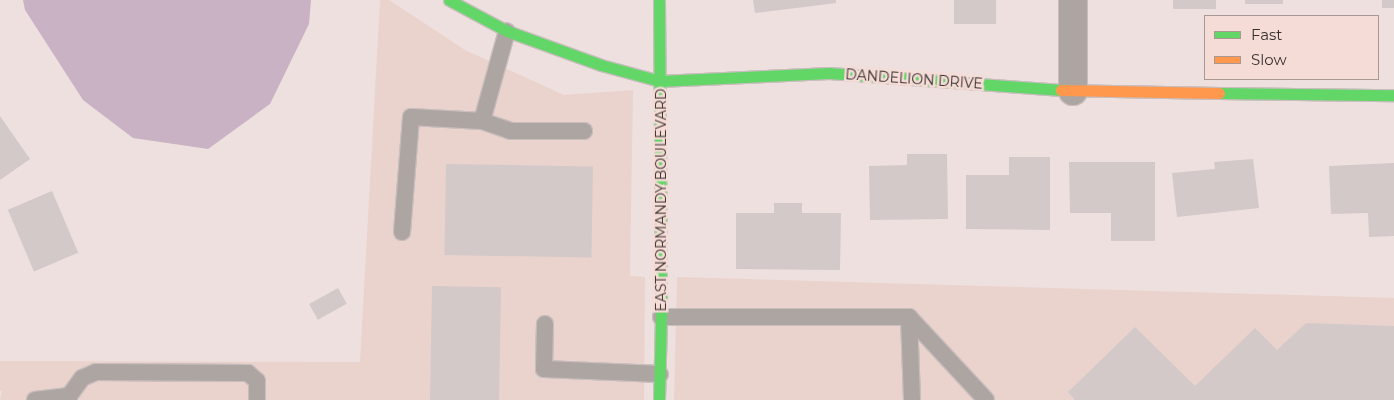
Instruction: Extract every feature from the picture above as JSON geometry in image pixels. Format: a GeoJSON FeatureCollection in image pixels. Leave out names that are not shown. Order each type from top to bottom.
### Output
{"type":"FeatureCollection","features":[{"type":"Feature","properties":{"kind":"street","name":"DANDELION DRIVE"},"geometry":{"type":"LineString","coordinates":[[449,0],[507,31],[601,65],[660,81],[829,73],[1073,91],[1394,96]]}},
{"type":"Feature","properties":{"kind":"street","name":"EAST NORMANDY BOULEVARD"},"geometry":{"type":"LineString","coordinates":[[659,0],[661,317],[659,400]]}},
{"type":"Feature","properties":{"kind":"street"},"geometry":{"type":"LineString","coordinates":[[1073,91],[1074,0]]}},
{"type":"Feature","properties":{"kind":"lane"},"geometry":{"type":"LineString","coordinates":[[482,121],[507,31]]}},
{"type":"Feature","properties":{"kind":"lane"},"geometry":{"type":"LineString","coordinates":[[402,232],[410,117],[482,121],[511,131],[584,131]]}},
{"type":"Feature","properties":{"kind":"lane"},"geometry":{"type":"LineString","coordinates":[[661,317],[909,317],[986,400]]}},
{"type":"Feature","properties":{"kind":"lane"},"geometry":{"type":"LineString","coordinates":[[909,317],[912,400]]}},
{"type":"Feature","properties":{"kind":"lane"},"geometry":{"type":"LineString","coordinates":[[545,324],[544,369],[660,374]]}},
{"type":"Feature","properties":{"kind":"lane"},"geometry":{"type":"LineString","coordinates":[[35,400],[69,398],[82,378],[96,372],[248,373],[257,381],[257,400]]}},
{"type":"Feature","properties":{"kind":"shaded area"},"geometry":{"type":"Polygon","coordinates":[[[23,0],[311,0],[309,24],[270,104],[208,149],[133,138],[83,100],[25,10],[23,0]]]}},
{"type":"Feature","properties":{"kind":"shaded area"},"geometry":{"type":"Polygon","coordinates":[[[380,0],[389,0],[465,50],[564,95],[633,90],[630,276],[645,277],[644,400],[0,400],[2,391],[0,391],[0,361],[360,362],[380,0]]]}},
{"type":"Feature","properties":{"kind":"shaded area"},"geometry":{"type":"Polygon","coordinates":[[[677,277],[1394,298],[1394,400],[674,400],[677,277]]]}},
{"type":"Feature","properties":{"kind":"building"},"geometry":{"type":"Polygon","coordinates":[[[753,0],[836,0],[836,3],[755,13],[753,0]]]}},
{"type":"Feature","properties":{"kind":"building"},"geometry":{"type":"Polygon","coordinates":[[[954,0],[996,0],[996,24],[954,24],[954,0]]]}},
{"type":"Feature","properties":{"kind":"building"},"geometry":{"type":"Polygon","coordinates":[[[1173,0],[1216,0],[1216,9],[1173,9],[1173,0]]]}},
{"type":"Feature","properties":{"kind":"building"},"geometry":{"type":"Polygon","coordinates":[[[1245,0],[1283,0],[1283,4],[1245,4],[1245,0]]]}},
{"type":"Feature","properties":{"kind":"building"},"geometry":{"type":"Polygon","coordinates":[[[1382,0],[1394,0],[1394,8],[1382,8],[1382,0]]]}},
{"type":"Feature","properties":{"kind":"building"},"geometry":{"type":"Polygon","coordinates":[[[0,116],[30,159],[0,180],[0,116]]]}},
{"type":"Feature","properties":{"kind":"building"},"geometry":{"type":"Polygon","coordinates":[[[907,154],[947,154],[948,219],[870,220],[869,166],[907,165],[907,154]]]}},
{"type":"Feature","properties":{"kind":"building"},"geometry":{"type":"Polygon","coordinates":[[[1009,157],[1050,157],[1050,230],[966,229],[966,175],[1009,175],[1009,157]]]}},
{"type":"Feature","properties":{"kind":"building"},"geometry":{"type":"Polygon","coordinates":[[[1253,159],[1259,208],[1177,217],[1172,173],[1215,169],[1214,162],[1253,159]]]}},
{"type":"Feature","properties":{"kind":"building"},"geometry":{"type":"Polygon","coordinates":[[[1069,162],[1155,162],[1155,241],[1111,241],[1111,213],[1070,213],[1069,162]]]}},
{"type":"Feature","properties":{"kind":"building"},"geometry":{"type":"Polygon","coordinates":[[[1394,163],[1394,236],[1369,237],[1368,213],[1331,214],[1329,166],[1394,163]]]}},
{"type":"Feature","properties":{"kind":"building"},"geometry":{"type":"Polygon","coordinates":[[[446,164],[593,167],[591,258],[444,255],[446,164]]]}},
{"type":"Feature","properties":{"kind":"building"},"geometry":{"type":"Polygon","coordinates":[[[52,191],[78,253],[34,271],[8,210],[52,191]]]}},
{"type":"Feature","properties":{"kind":"building"},"geometry":{"type":"Polygon","coordinates":[[[774,203],[802,203],[802,213],[841,213],[840,270],[736,269],[736,213],[774,213],[774,203]]]}},
{"type":"Feature","properties":{"kind":"building"},"geometry":{"type":"Polygon","coordinates":[[[432,286],[501,287],[499,400],[430,400],[432,286]]]}},
{"type":"Feature","properties":{"kind":"building"},"geometry":{"type":"Polygon","coordinates":[[[338,288],[347,304],[318,320],[309,304],[338,288]]]}},
{"type":"Feature","properties":{"kind":"building"},"geometry":{"type":"Polygon","coordinates":[[[1306,323],[1394,326],[1394,400],[1075,400],[1068,392],[1135,327],[1195,386],[1255,328],[1277,350],[1306,323]]]}},
{"type":"Feature","properties":{"kind":"traffic: fast"},"geometry":{"type":"LineString","coordinates":[[449,0],[507,31],[601,65],[660,81],[829,73],[1061,90]]}},
{"type":"Feature","properties":{"kind":"traffic: fast"},"geometry":{"type":"LineString","coordinates":[[659,0],[661,317],[659,400]]}},
{"type":"Feature","properties":{"kind":"traffic: fast"},"geometry":{"type":"LineString","coordinates":[[1219,93],[1394,95]]}},
{"type":"Feature","properties":{"kind":"traffic: slow"},"geometry":{"type":"LineString","coordinates":[[1061,90],[1219,93]]}}]}
